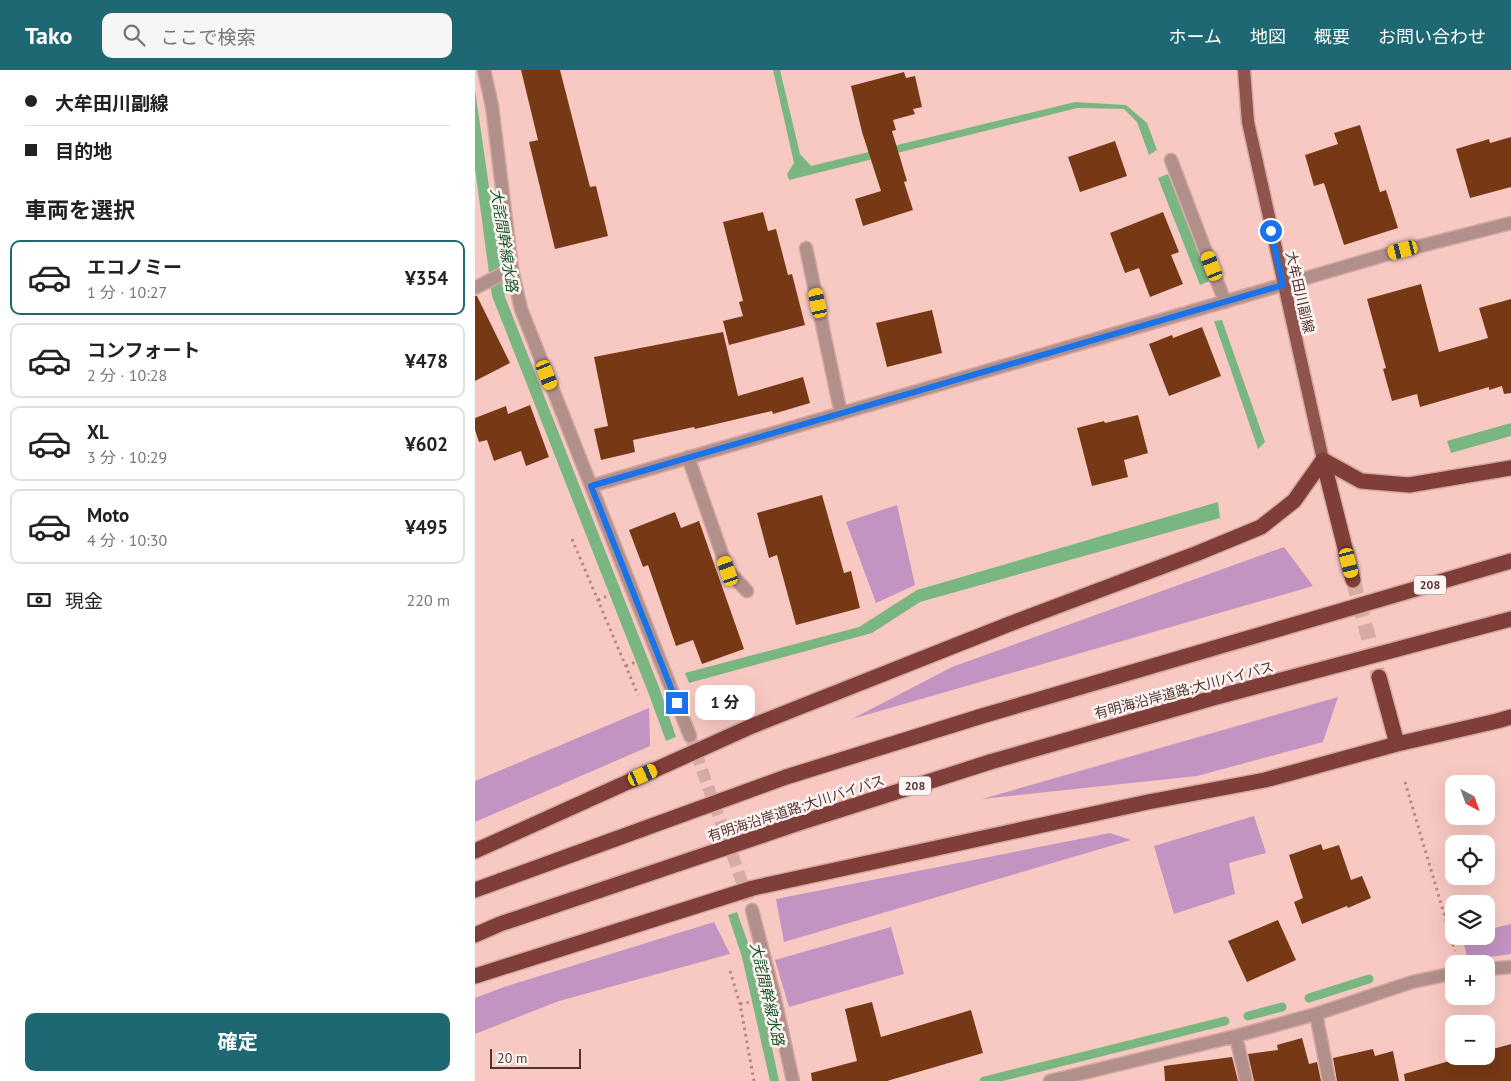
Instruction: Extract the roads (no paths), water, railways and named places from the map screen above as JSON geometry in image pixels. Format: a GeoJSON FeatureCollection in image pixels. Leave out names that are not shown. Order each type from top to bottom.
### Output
{"type":"FeatureCollection","features":[{"type":"Feature","properties":{"kind":"highway"},"geometry":{"type":"LineString","coordinates":[[1323,460],[1361,482],[1409,485],[1511,468]]}},
{"type":"Feature","properties":{"kind":"highway"},"geometry":{"type":"LineString","coordinates":[[1323,460],[1353,580]]}},
{"type":"Feature","properties":{"kind":"highway"},"geometry":{"type":"LineString","coordinates":[[475,851],[752,726],[1261,527],[1294,501],[1323,460]]}},
{"type":"Feature","properties":{"kind":"highway","name":"208"},"geometry":{"type":"LineString","coordinates":[[475,890],[786,777],[982,716],[1511,561]]}},
{"type":"Feature","properties":{"kind":"highway","name":"有明海沿岸道路;大川バイパス"},"geometry":{"type":"LineString","coordinates":[[475,935],[500,924],[981,764],[1213,698],[1511,619]]}},
{"type":"Feature","properties":{"kind":"highway"},"geometry":{"type":"LineString","coordinates":[[1379,677],[1397,744]]}},
{"type":"Feature","properties":{"kind":"highway"},"geometry":{"type":"LineString","coordinates":[[475,976],[753,888],[1148,802],[1265,780],[1397,744],[1511,717]]}},
{"type":"Feature","properties":{"kind":"main road","name":"大牟田川副線"},"geometry":{"type":"LineString","coordinates":[[1244,70],[1248,122],[1323,460]]}},
{"type":"Feature","properties":{"kind":"street"},"geometry":{"type":"LineString","coordinates":[[484,70],[493,106],[512,269],[521,309],[690,736]]}},
{"type":"Feature","properties":{"kind":"street"},"geometry":{"type":"LineString","coordinates":[[1171,160],[1225,302]]}},
{"type":"Feature","properties":{"kind":"street"},"geometry":{"type":"LineString","coordinates":[[591,486],[1385,255],[1511,223]]}},
{"type":"Feature","properties":{"kind":"street"},"geometry":{"type":"LineString","coordinates":[[806,248],[841,414]]}},
{"type":"Feature","properties":{"kind":"street"},"geometry":{"type":"LineString","coordinates":[[479,286],[512,269]]}},
{"type":"Feature","properties":{"kind":"street"},"geometry":{"type":"LineString","coordinates":[[688,457],[728,571],[747,591]]}},
{"type":"Feature","properties":{"kind":"street"},"geometry":{"type":"LineString","coordinates":[[752,910],[774,995],[793,1081]]}},
{"type":"Feature","properties":{"kind":"street"},"geometry":{"type":"LineString","coordinates":[[1495,968],[1511,967]]}},
{"type":"Feature","properties":{"kind":"street"},"geometry":{"type":"LineString","coordinates":[[1050,1081],[1235,1036],[1315,1014],[1412,982],[1445,975]]}},
{"type":"Feature","properties":{"kind":"street"},"geometry":{"type":"LineString","coordinates":[[1315,1014],[1329,1081]]}},
{"type":"Feature","properties":{"kind":"street"},"geometry":{"type":"LineString","coordinates":[[1235,1036],[1247,1081]]}},
{"type":"Feature","properties":{"kind":"waterway"},"geometry":{"type":"LineString","coordinates":[[1309,998],[1369,979]]}},
{"type":"Feature","properties":{"kind":"waterway"},"geometry":{"type":"LineString","coordinates":[[1248,1016],[1282,1007]]}},
{"type":"Feature","properties":{"kind":"waterway"},"geometry":{"type":"LineString","coordinates":[[984,1081],[1225,1021]]}},
{"type":"Feature","properties":{"kind":"tunnel"},"geometry":{"type":"LineString","coordinates":[[1353,580],[1379,677]]}},
{"type":"Feature","properties":{"kind":"tunnel"},"geometry":{"type":"LineString","coordinates":[[690,736],[752,910]]}},
{"type":"Feature","properties":{"kind":"water label","name":"大詫間幹線水路"},"geometry":{"type":"Point","coordinates":[504,240]}},
{"type":"Feature","properties":{"kind":"water label","name":"大詫間幹線水路"},"geometry":{"type":"Point","coordinates":[767,994]}}]}
